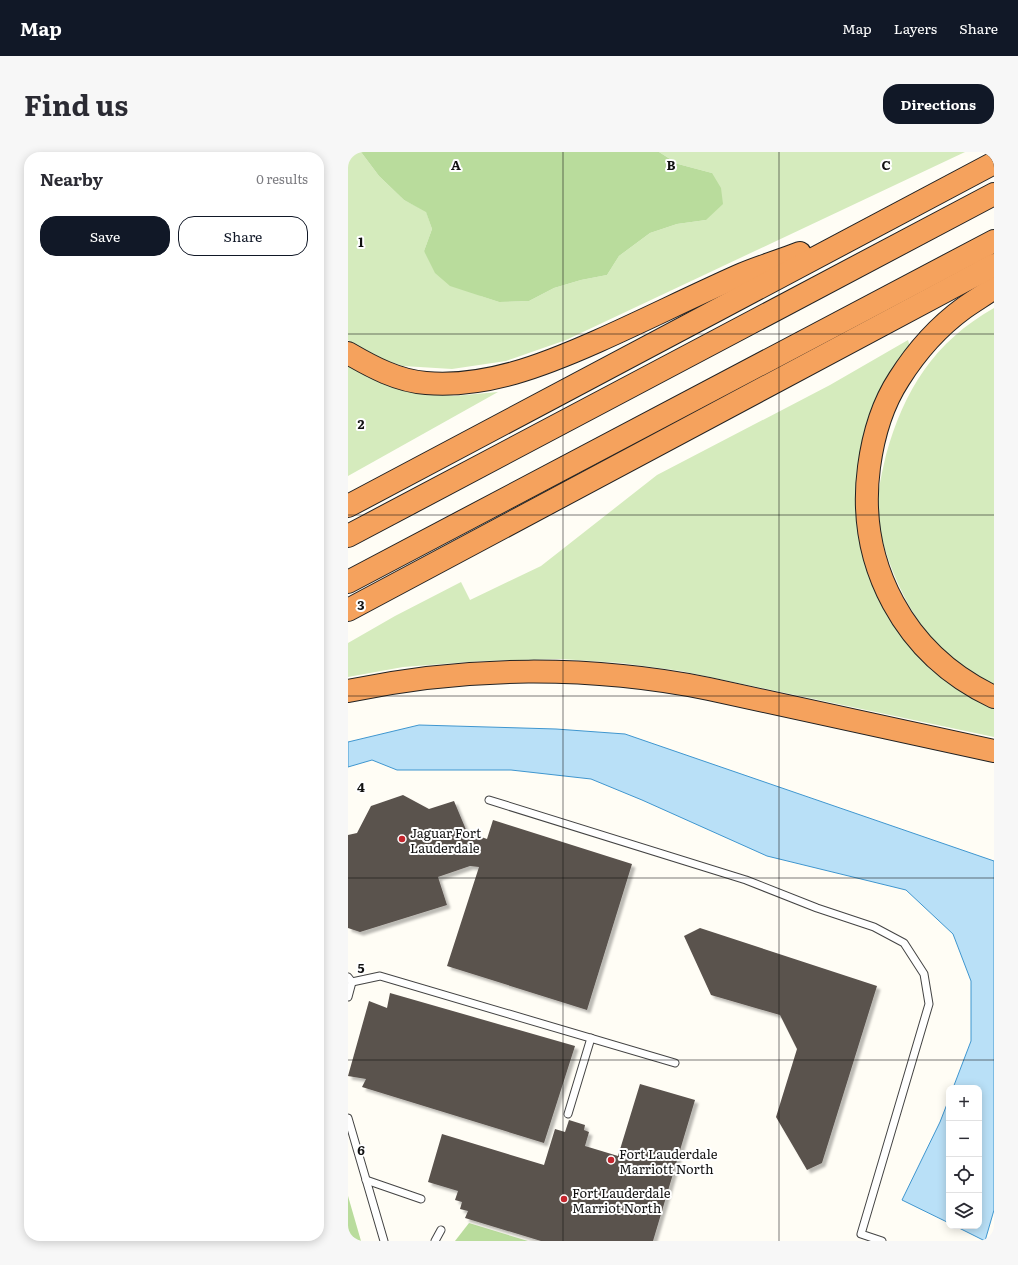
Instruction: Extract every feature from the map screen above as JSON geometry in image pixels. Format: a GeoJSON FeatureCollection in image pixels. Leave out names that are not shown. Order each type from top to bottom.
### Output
{"type":"FeatureCollection","features":[{"type":"Feature","properties":{"kind":"highway"},"geometry":{"type":"LineString","coordinates":[[348,506],[994,163]]}},
{"type":"Feature","properties":{"kind":"highway"},"geometry":{"type":"LineString","coordinates":[[348,536],[994,194]]}},
{"type":"Feature","properties":{"kind":"highway"},"geometry":{"type":"LineString","coordinates":[[348,353],[385,373],[424,383],[443,384],[488,380],[515,373],[577,350],[739,275],[873,227]]}},
{"type":"Feature","properties":{"kind":"highway"},"geometry":{"type":"LineString","coordinates":[[348,582],[994,241]]}},
{"type":"Feature","properties":{"kind":"highway"},"geometry":{"type":"LineString","coordinates":[[348,610],[994,265]]}},
{"type":"Feature","properties":{"kind":"highway"},"geometry":{"type":"LineString","coordinates":[[994,288],[964,308],[947,322],[910,362],[898,380],[888,400],[875,434],[870,454],[866,498],[871,541],[876,563],[895,607],[908,627],[940,662],[978,690],[994,697]]}},
{"type":"Feature","properties":{"kind":"highway"},"geometry":{"type":"LineString","coordinates":[[348,691],[424,678],[485,673],[548,672],[612,675],[696,686],[994,751]]}},
{"type":"Feature","properties":{"kind":"lane"},"geometry":{"type":"LineString","coordinates":[[489,800],[746,880],[817,908],[874,927],[904,943],[924,974],[929,1004],[861,1234],[882,1241]]}},
{"type":"Feature","properties":{"kind":"lane"},"geometry":{"type":"LineString","coordinates":[[348,997],[350,980],[380,976],[675,1063]]}},
{"type":"Feature","properties":{"kind":"lane"},"geometry":{"type":"LineString","coordinates":[[568,1114],[591,1038]]}},
{"type":"Feature","properties":{"kind":"lane"},"geometry":{"type":"LineString","coordinates":[[348,1118],[384,1241]]}},
{"type":"Feature","properties":{"kind":"lane"},"geometry":{"type":"LineString","coordinates":[[366,1180],[421,1199]]}},
{"type":"Feature","properties":{"kind":"lane"},"geometry":{"type":"LineString","coordinates":[[435,1241],[441,1230]]}},
{"type":"Feature","properties":{"kind":"green space"},"geometry":{"type":"Polygon","coordinates":[[[348,152],[361,152],[379,176],[404,200],[426,211],[432,229],[424,251],[481,296],[499,302],[529,301],[554,288],[581,280],[607,275],[619,256],[650,233],[677,224],[706,220],[712,173],[678,164],[659,152],[965,152],[566,340],[506,361],[452,369],[403,366],[369,355],[348,340],[348,152]]]}},
{"type":"Feature","properties":{"kind":"green space"},"geometry":{"type":"Polygon","coordinates":[[[361,152],[659,152],[678,164],[712,173],[721,188],[723,204],[706,220],[677,224],[650,233],[619,256],[607,275],[581,280],[554,288],[529,301],[499,302],[450,286],[435,273],[424,251],[432,229],[426,212],[404,200],[379,176],[361,152]]]}},
{"type":"Feature","properties":{"kind":"green space"},"geometry":{"type":"Polygon","coordinates":[[[994,308],[994,686],[967,670],[942,650],[931,638],[913,612],[900,588],[888,558],[879,526],[878,500],[886,455],[893,431],[912,389],[938,352],[954,336],[973,321],[994,308]]]}},
{"type":"Feature","properties":{"kind":"green space"},"geometry":{"type":"Polygon","coordinates":[[[908,340],[910,347],[861,451],[856,491],[859,529],[901,633],[931,670],[971,696],[994,706],[994,737],[681,671],[621,663],[561,659],[482,661],[403,667],[348,677],[348,643],[395,616],[461,582],[470,600],[541,566],[657,475],[830,385],[908,340]]]}},
{"type":"Feature","properties":{"kind":"green space"},"geometry":{"type":"Polygon","coordinates":[[[348,362],[413,389],[454,396],[498,392],[348,476],[348,362]]]}},
{"type":"Feature","properties":{"kind":"green space"},"geometry":{"type":"Polygon","coordinates":[[[348,1196],[361,1241],[348,1241],[348,1196]]]}},
{"type":"Feature","properties":{"kind":"green space"},"geometry":{"type":"Polygon","coordinates":[[[469,1223],[528,1241],[455,1241],[469,1223]]]}},
{"type":"Feature","properties":{"kind":"water"},"geometry":{"type":"Polygon","coordinates":[[[419,725],[556,729],[625,734],[994,861],[994,1210],[985,1241],[961,1229],[982,1229],[982,1085],[954,1085],[971,1041],[971,981],[953,934],[906,890],[767,856],[642,800],[591,779],[511,770],[397,770],[372,760],[348,767],[348,742],[419,725]]]}},
{"type":"Feature","properties":{"kind":"water"},"geometry":{"type":"Polygon","coordinates":[[[946,1107],[946,1222],[902,1200],[946,1107]]]}},
{"type":"Feature","properties":{"kind":"building"},"geometry":{"type":"Polygon","coordinates":[[[403,795],[429,809],[454,801],[467,832],[487,839],[493,820],[632,864],[587,1010],[447,966],[479,867],[470,866],[438,877],[447,905],[360,932],[348,928],[348,835],[357,833],[371,806],[403,795]]]}},
{"type":"Feature","properties":{"kind":"building"},"geometry":{"type":"Polygon","coordinates":[[[700,928],[877,986],[822,1163],[807,1170],[776,1117],[797,1049],[780,1015],[711,995],[684,936],[700,928]]]}},
{"type":"Feature","properties":{"kind":"building"},"geometry":{"type":"Polygon","coordinates":[[[390,993],[575,1046],[544,1143],[362,1087],[366,1079],[348,1076],[369,1001],[387,1008],[390,993]]]}},
{"type":"Feature","properties":{"kind":"building","name":"Fort Lauderdale Marriott North"},"geometry":{"type":"Polygon","coordinates":[[[640,1084],[695,1100],[653,1241],[541,1241],[465,1218],[468,1211],[460,1209],[462,1202],[455,1200],[458,1191],[428,1182],[442,1134],[544,1165],[555,1129],[565,1132],[569,1120],[585,1125],[584,1130],[589,1132],[585,1146],[618,1156],[640,1084]]]}},
{"type":"Feature","properties":{"kind":"place","name":"Jaguar Fort Lauderdale"},"geometry":{"type":"Point","coordinates":[402,839]}},
{"type":"Feature","properties":{"kind":"place","name":"Fort Lauderdale Marriott North"},"geometry":{"type":"Point","coordinates":[611,1160]}},
{"type":"Feature","properties":{"kind":"place","name":"Fort Lauderdale Marriot North"},"geometry":{"type":"Point","coordinates":[564,1199]}}]}
